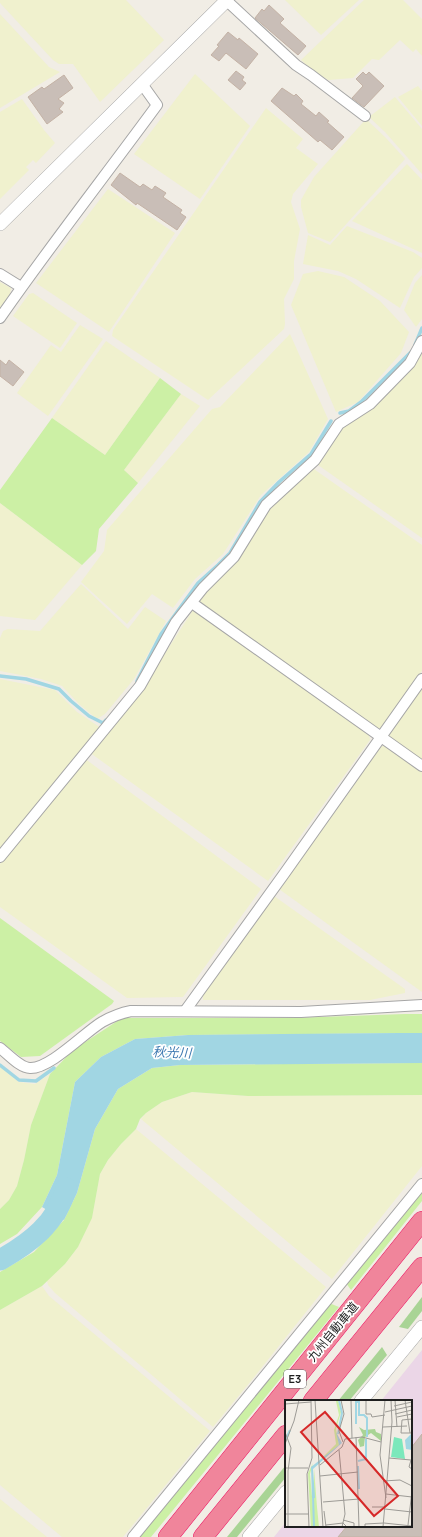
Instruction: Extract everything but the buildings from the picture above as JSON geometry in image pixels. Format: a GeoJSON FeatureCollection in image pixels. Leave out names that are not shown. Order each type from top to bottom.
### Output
{"type":"FeatureCollection","features":[{"type":"Feature","properties":{"kind":"highway","name":"九州自動車道"},"geometry":{"type":"LineString","coordinates":[[168,1537],[422,1221]]}},
{"type":"Feature","properties":{"kind":"highway","name":"E3"},"geometry":{"type":"LineString","coordinates":[[314,1400],[422,1267]]}},
{"type":"Feature","properties":{"kind":"highway"},"geometry":{"type":"LineString","coordinates":[[203,1537],[285,1436]]}},
{"type":"Feature","properties":{"kind":"street"},"geometry":{"type":"LineString","coordinates":[[0,224],[226,0],[296,65],[365,116]]}},
{"type":"Feature","properties":{"kind":"street"},"geometry":{"type":"LineString","coordinates":[[0,318],[21,287],[93,193],[157,104],[142,84]]}},
{"type":"Feature","properties":{"kind":"street"},"geometry":{"type":"LineString","coordinates":[[0,274],[21,287]]}},
{"type":"Feature","properties":{"kind":"street"},"geometry":{"type":"LineString","coordinates":[[0,857],[140,686],[176,622],[203,588],[234,557],[266,505],[315,460],[339,424],[370,404],[405,368],[422,341]]}},
{"type":"Feature","properties":{"kind":"street"},"geometry":{"type":"LineString","coordinates":[[192,603],[422,766]]}},
{"type":"Feature","properties":{"kind":"street"},"geometry":{"type":"LineString","coordinates":[[185,1011],[422,679]]}},
{"type":"Feature","properties":{"kind":"street"},"geometry":{"type":"LineString","coordinates":[[0,1048],[18,1063],[29,1068],[37,1067],[54,1058],[102,1022],[122,1013],[131,1011],[301,1012],[422,1005]]}},
{"type":"Feature","properties":{"kind":"street"},"geometry":{"type":"LineString","coordinates":[[133,1537],[422,1184]]}},
{"type":"Feature","properties":{"kind":"street"},"geometry":{"type":"LineString","coordinates":[[362,1400],[422,1326]]}},
{"type":"Feature","properties":{"kind":"street"},"geometry":{"type":"LineString","coordinates":[[249,1537],[285,1493]]}},
{"type":"Feature","properties":{"kind":"shaded area"},"geometry":{"type":"Polygon","coordinates":[[[422,1350],[422,1537],[274,1537],[285,1523],[285,1527],[412,1527],[412,1400],[382,1400],[422,1350]]]}},
{"type":"Feature","properties":{"kind":"green space"},"geometry":{"type":"Polygon","coordinates":[[[0,0],[126,0],[164,40],[100,102],[73,64],[59,64],[53,60],[0,3],[0,0]]]}},
{"type":"Feature","properties":{"kind":"green space"},"geometry":{"type":"Polygon","coordinates":[[[285,0],[359,0],[321,35],[285,0]]]}},
{"type":"Feature","properties":{"kind":"green space"},"geometry":{"type":"Polygon","coordinates":[[[364,0],[403,0],[422,19],[422,56],[416,49],[413,52],[400,40],[379,60],[372,59],[353,78],[328,80],[311,69],[301,60],[364,0]]]}},
{"type":"Feature","properties":{"kind":"green space"},"geometry":{"type":"Polygon","coordinates":[[[0,14],[49,67],[60,72],[0,108],[0,14]]]}},
{"type":"Feature","properties":{"kind":"green space"},"geometry":{"type":"Polygon","coordinates":[[[195,74],[250,126],[200,199],[134,154],[195,74]]]}},
{"type":"Feature","properties":{"kind":"green space"},"geometry":{"type":"Polygon","coordinates":[[[418,86],[422,91],[422,126],[398,97],[418,86]]]}},
{"type":"Feature","properties":{"kind":"green space"},"geometry":{"type":"Polygon","coordinates":[[[395,97],[422,129],[422,174],[385,132],[369,117],[395,97]]]}},
{"type":"Feature","properties":{"kind":"green space"},"geometry":{"type":"Polygon","coordinates":[[[22,99],[55,143],[36,163],[33,160],[26,167],[29,170],[0,199],[0,112],[22,99]]]}},
{"type":"Feature","properties":{"kind":"green space"},"geometry":{"type":"Polygon","coordinates":[[[266,108],[303,139],[296,148],[318,164],[293,194],[291,202],[300,229],[294,261],[294,279],[284,299],[284,329],[208,400],[112,336],[113,330],[266,108]]]}},
{"type":"Feature","properties":{"kind":"green space"},"geometry":{"type":"Polygon","coordinates":[[[366,119],[405,159],[330,242],[308,233],[301,207],[301,200],[314,177],[366,119]]]}},
{"type":"Feature","properties":{"kind":"green space"},"geometry":{"type":"Polygon","coordinates":[[[407,164],[422,180],[422,253],[352,221],[407,164]]]}},
{"type":"Feature","properties":{"kind":"green space"},"geometry":{"type":"Polygon","coordinates":[[[108,189],[175,233],[109,332],[36,283],[108,189]]]}},
{"type":"Feature","properties":{"kind":"green space"},"geometry":{"type":"Polygon","coordinates":[[[347,226],[413,252],[422,258],[422,268],[414,277],[400,308],[356,279],[338,271],[303,264],[308,235],[330,245],[347,226]]]}},
{"type":"Feature","properties":{"kind":"green space"},"geometry":{"type":"Polygon","coordinates":[[[318,271],[344,277],[380,301],[409,332],[401,353],[358,402],[336,412],[291,305],[303,274],[318,271]]]}},
{"type":"Feature","properties":{"kind":"green space"},"geometry":{"type":"Polygon","coordinates":[[[422,275],[422,319],[416,327],[404,310],[415,283],[422,275]]]}},
{"type":"Feature","properties":{"kind":"green space"},"geometry":{"type":"Polygon","coordinates":[[[0,282],[11,288],[10,294],[0,308],[0,282]]]}},
{"type":"Feature","properties":{"kind":"green space"},"geometry":{"type":"Polygon","coordinates":[[[33,293],[77,323],[60,348],[13,316],[29,294],[33,293]]]}},
{"type":"Feature","properties":{"kind":"green space"},"geometry":{"type":"Polygon","coordinates":[[[80,325],[103,339],[48,416],[17,393],[51,345],[61,352],[80,325]]]}},
{"type":"Feature","properties":{"kind":"green space"},"geometry":{"type":"Polygon","coordinates":[[[290,334],[328,419],[309,452],[261,495],[223,554],[195,579],[173,608],[152,594],[127,624],[81,582],[104,551],[107,530],[212,409],[220,407],[290,334]]]}},
{"type":"Feature","properties":{"kind":"green space"},"geometry":{"type":"Polygon","coordinates":[[[106,341],[160,378],[105,455],[52,418],[106,341]]]}},
{"type":"Feature","properties":{"kind":"green space"},"geometry":{"type":"Polygon","coordinates":[[[422,349],[422,538],[318,465],[340,430],[371,407],[422,349]]]}},
{"type":"Feature","properties":{"kind":"green space"},"geometry":{"type":"Polygon","coordinates":[[[160,378],[181,394],[124,470],[138,483],[99,529],[96,551],[82,565],[0,503],[0,490],[52,418],[105,455],[160,378]]]}},
{"type":"Feature","properties":{"kind":"green space"},"geometry":{"type":"Polygon","coordinates":[[[181,394],[200,406],[138,483],[124,470],[181,394]]]}},
{"type":"Feature","properties":{"kind":"green space"},"geometry":{"type":"Polygon","coordinates":[[[311,467],[422,545],[422,671],[381,728],[376,728],[197,603],[235,560],[271,506],[311,467]]]}},
{"type":"Feature","properties":{"kind":"green space"},"geometry":{"type":"Polygon","coordinates":[[[0,503],[82,565],[35,620],[0,616],[0,503]]]}},
{"type":"Feature","properties":{"kind":"green space"},"geometry":{"type":"Polygon","coordinates":[[[81,584],[128,629],[145,607],[166,621],[134,679],[105,714],[97,719],[79,704],[62,686],[41,679],[0,671],[0,638],[3,631],[8,629],[40,631],[81,584]]]}},
{"type":"Feature","properties":{"kind":"green space"},"geometry":{"type":"Polygon","coordinates":[[[193,610],[369,734],[370,740],[268,881],[89,752],[142,689],[193,610]]]}},
{"type":"Feature","properties":{"kind":"green space"},"geometry":{"type":"Polygon","coordinates":[[[0,679],[55,690],[77,712],[101,728],[0,848],[0,679]]]}},
{"type":"Feature","properties":{"kind":"green space"},"geometry":{"type":"Polygon","coordinates":[[[422,687],[422,761],[389,737],[388,734],[422,687]]]}},
{"type":"Feature","properties":{"kind":"green space"},"geometry":{"type":"Polygon","coordinates":[[[386,745],[422,771],[422,992],[279,889],[380,747],[386,745]]]}},
{"type":"Feature","properties":{"kind":"green space"},"geometry":{"type":"Polygon","coordinates":[[[84,758],[261,889],[183,997],[127,998],[0,907],[0,864],[84,758]]]}},
{"type":"Feature","properties":{"kind":"green space"},"geometry":{"type":"Polygon","coordinates":[[[274,896],[405,989],[405,993],[370,1000],[203,1000],[203,995],[274,896]]]}},
{"type":"Feature","properties":{"kind":"green space"},"geometry":{"type":"Polygon","coordinates":[[[0,918],[114,1001],[112,1004],[40,1056],[21,1057],[0,1041],[0,918]]]}},
{"type":"Feature","properties":{"kind":"green space"},"geometry":{"type":"Polygon","coordinates":[[[422,1014],[422,1033],[188,1035],[135,1039],[101,1057],[75,1082],[57,1175],[42,1207],[17,1234],[0,1244],[0,1209],[9,1200],[17,1186],[31,1125],[50,1074],[73,1050],[122,1018],[292,1018],[422,1014]]]}},
{"type":"Feature","properties":{"kind":"green space"},"geometry":{"type":"Polygon","coordinates":[[[422,1063],[422,1095],[248,1096],[192,1092],[162,1102],[140,1119],[136,1129],[108,1160],[100,1174],[92,1218],[78,1247],[65,1264],[42,1286],[0,1310],[0,1272],[34,1252],[64,1220],[77,1193],[95,1129],[118,1089],[152,1068],[180,1065],[422,1063]]]}},
{"type":"Feature","properties":{"kind":"green space"},"geometry":{"type":"Polygon","coordinates":[[[0,1066],[19,1082],[35,1084],[50,1074],[31,1125],[17,1186],[9,1200],[0,1209],[0,1066]]]}},
{"type":"Feature","properties":{"kind":"green space"},"geometry":{"type":"Polygon","coordinates":[[[192,1092],[248,1096],[422,1095],[422,1166],[332,1279],[141,1119],[146,1113],[162,1102],[192,1092]]]}},
{"type":"Feature","properties":{"kind":"green space"},"geometry":{"type":"Polygon","coordinates":[[[136,1129],[326,1287],[213,1427],[55,1293],[48,1285],[47,1281],[65,1264],[78,1247],[92,1217],[100,1174],[108,1160],[136,1129]]]}},
{"type":"Feature","properties":{"kind":"green space"},"geometry":{"type":"Polygon","coordinates":[[[422,1188],[422,1201],[351,1290],[346,1283],[422,1188]]]}},
{"type":"Feature","properties":{"kind":"green space"},"geometry":{"type":"Polygon","coordinates":[[[42,1286],[49,1296],[210,1431],[123,1537],[62,1537],[0,1485],[0,1310],[42,1286]]]}},
{"type":"Feature","properties":{"kind":"green space"},"geometry":{"type":"Polygon","coordinates":[[[422,1297],[422,1311],[408,1329],[399,1327],[422,1297]]]}},
{"type":"Feature","properties":{"kind":"green space"},"geometry":{"type":"Polygon","coordinates":[[[329,1303],[339,1307],[151,1537],[140,1537],[329,1303]]]}},
{"type":"Feature","properties":{"kind":"green space"},"geometry":{"type":"Polygon","coordinates":[[[382,1347],[387,1355],[350,1400],[339,1400],[382,1347]]]}},
{"type":"Feature","properties":{"kind":"green space"},"geometry":{"type":"Polygon","coordinates":[[[285,1466],[285,1478],[237,1537],[227,1537],[285,1466]]]}},
{"type":"Feature","properties":{"kind":"green space"},"geometry":{"type":"Polygon","coordinates":[[[0,1499],[47,1537],[0,1537],[0,1499]]]}},
{"type":"Feature","properties":{"kind":"water"},"geometry":{"type":"Polygon","coordinates":[[[422,1033],[422,1063],[180,1065],[152,1068],[118,1089],[95,1129],[77,1193],[64,1220],[42,1207],[57,1175],[75,1082],[101,1057],[135,1039],[188,1035],[422,1033]]]}},
{"type":"Feature","properties":{"kind":"waterway"},"geometry":{"type":"LineString","coordinates":[[415,345],[422,328]]}},
{"type":"Feature","properties":{"kind":"waterway"},"geometry":{"type":"LineString","coordinates":[[340,413],[349,411],[361,402],[412,351]]}},
{"type":"Feature","properties":{"kind":"waterway"},"geometry":{"type":"LineString","coordinates":[[137,681],[161,634],[198,583],[230,553],[260,502],[279,482],[311,454],[331,421]]}},
{"type":"Feature","properties":{"kind":"waterway"},"geometry":{"type":"LineString","coordinates":[[0,676],[26,679],[59,689],[89,716],[103,723],[106,720]]}},
{"type":"Feature","properties":{"kind":"waterway"},"geometry":{"type":"LineString","coordinates":[[0,1065],[19,1080],[36,1081],[54,1068]]}},
{"type":"Feature","properties":{"kind":"waterway","name":"秋光川"},"geometry":{"type":"LineString","coordinates":[[0,1260],[32,1239],[41,1231],[56,1212],[66,1188]]}}]}
